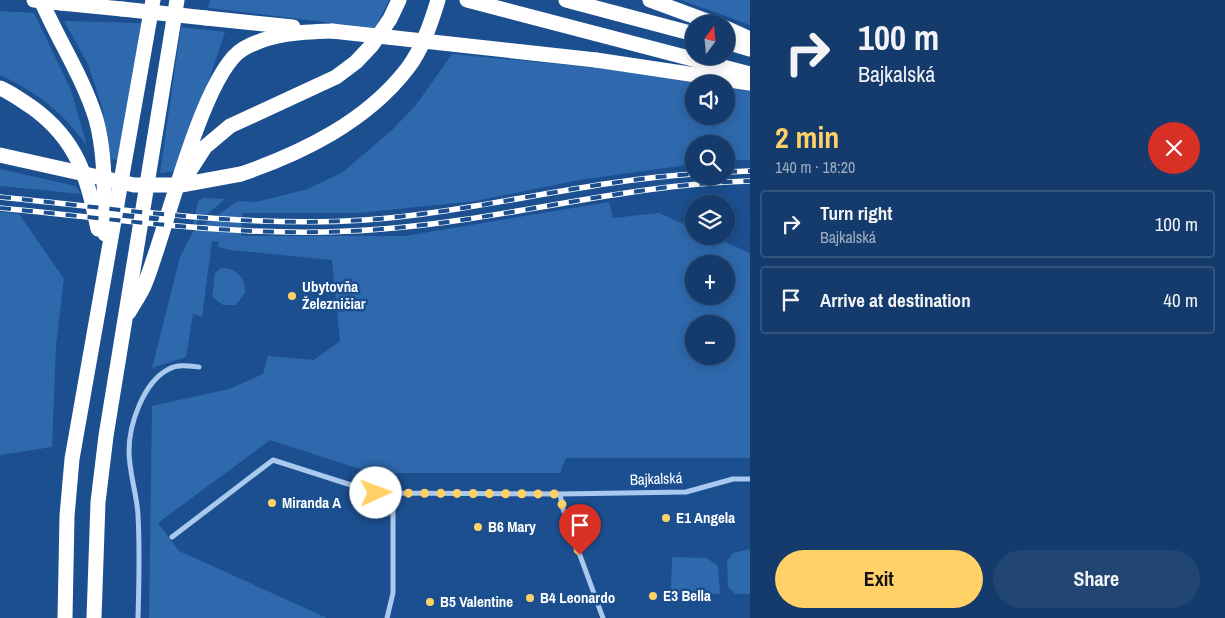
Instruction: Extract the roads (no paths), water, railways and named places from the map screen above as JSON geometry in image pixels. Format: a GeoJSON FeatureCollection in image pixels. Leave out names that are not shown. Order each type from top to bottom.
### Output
{"type":"FeatureCollection","features":[{"type":"Feature","properties":{"kind":"highway"},"geometry":{"type":"LineString","coordinates":[[34,0],[596,60],[750,83]]}},
{"type":"Feature","properties":{"kind":"highway"},"geometry":{"type":"LineString","coordinates":[[41,0],[75,67],[96,121],[104,186],[106,266]]}},
{"type":"Feature","properties":{"kind":"highway"},"geometry":{"type":"LineString","coordinates":[[65,618],[67,516],[72,459],[153,0]]}},
{"type":"Feature","properties":{"kind":"highway"},"geometry":{"type":"LineString","coordinates":[[94,618],[98,502],[106,436],[176,0]]}},
{"type":"Feature","properties":{"kind":"highway"},"geometry":{"type":"LineString","coordinates":[[177,190],[205,147],[230,126],[336,76],[356,62],[372,45],[390,19],[399,0]]}},
{"type":"Feature","properties":{"kind":"highway"},"geometry":{"type":"LineString","coordinates":[[0,156],[134,185],[181,186],[241,174],[312,146],[378,100],[407,69],[429,27],[438,0]]}},
{"type":"Feature","properties":{"kind":"highway"},"geometry":{"type":"LineString","coordinates":[[467,0],[750,74]]}},
{"type":"Feature","properties":{"kind":"highway"},"geometry":{"type":"LineString","coordinates":[[566,0],[685,32]]}},
{"type":"Feature","properties":{"kind":"highway"},"geometry":{"type":"LineString","coordinates":[[650,0],[691,15]]}},
{"type":"Feature","properties":{"kind":"highway"},"geometry":{"type":"LineString","coordinates":[[123,321],[144,286],[195,134],[214,87],[224,69],[242,50],[274,36],[332,31]]}},
{"type":"Feature","properties":{"kind":"highway"},"geometry":{"type":"LineString","coordinates":[[735,32],[750,39]]}},
{"type":"Feature","properties":{"kind":"highway"},"geometry":{"type":"LineString","coordinates":[[735,45],[750,49]]}},
{"type":"Feature","properties":{"kind":"highway"},"geometry":{"type":"LineString","coordinates":[[0,88],[37,112],[56,128],[71,145],[89,187],[106,266]]}},
{"type":"Feature","properties":{"kind":"street"},"geometry":{"type":"LineString","coordinates":[[138,618],[140,546],[135,486],[129,451],[132,429],[146,394],[157,377],[169,368],[178,366],[199,367]]}},
{"type":"Feature","properties":{"kind":"street","name":"Bajkalská"},"geometry":{"type":"LineString","coordinates":[[172,536],[273,460],[376,493],[560,494],[686,492],[733,479],[750,479]]}},
{"type":"Feature","properties":{"kind":"street"},"geometry":{"type":"LineString","coordinates":[[387,618],[393,593],[393,492]]}},
{"type":"Feature","properties":{"kind":"street"},"geometry":{"type":"LineString","coordinates":[[560,494],[563,509],[603,618]]}},
{"type":"Feature","properties":{"kind":"railway"},"geometry":{"type":"LineString","coordinates":[[735,172],[750,171]]}},
{"type":"Feature","properties":{"kind":"railway"},"geometry":{"type":"LineString","coordinates":[[0,197],[182,216],[320,222],[406,216],[611,183],[685,175]]}},
{"type":"Feature","properties":{"kind":"railway"},"geometry":{"type":"LineString","coordinates":[[0,208],[191,227],[287,232],[334,232],[382,229],[474,218],[657,188],[750,181]]}},
{"type":"Feature","properties":{"kind":"place","name":"Ubytovňa Železničiar"},"geometry":{"type":"Point","coordinates":[292,296]}},
{"type":"Feature","properties":{"kind":"place","name":"Miranda A"},"geometry":{"type":"Point","coordinates":[272,503]}},
{"type":"Feature","properties":{"kind":"place","name":"E1 Angela"},"geometry":{"type":"Point","coordinates":[666,518]}},
{"type":"Feature","properties":{"kind":"place","name":"B6 Mary"},"geometry":{"type":"Point","coordinates":[478,527]}},
{"type":"Feature","properties":{"kind":"place","name":"E3 Bella"},"geometry":{"type":"Point","coordinates":[653,596]}},
{"type":"Feature","properties":{"kind":"place","name":"B4 Leonardo"},"geometry":{"type":"Point","coordinates":[530,598]}},
{"type":"Feature","properties":{"kind":"place","name":"B5 Valentine"},"geometry":{"type":"Point","coordinates":[430,602]}}]}
